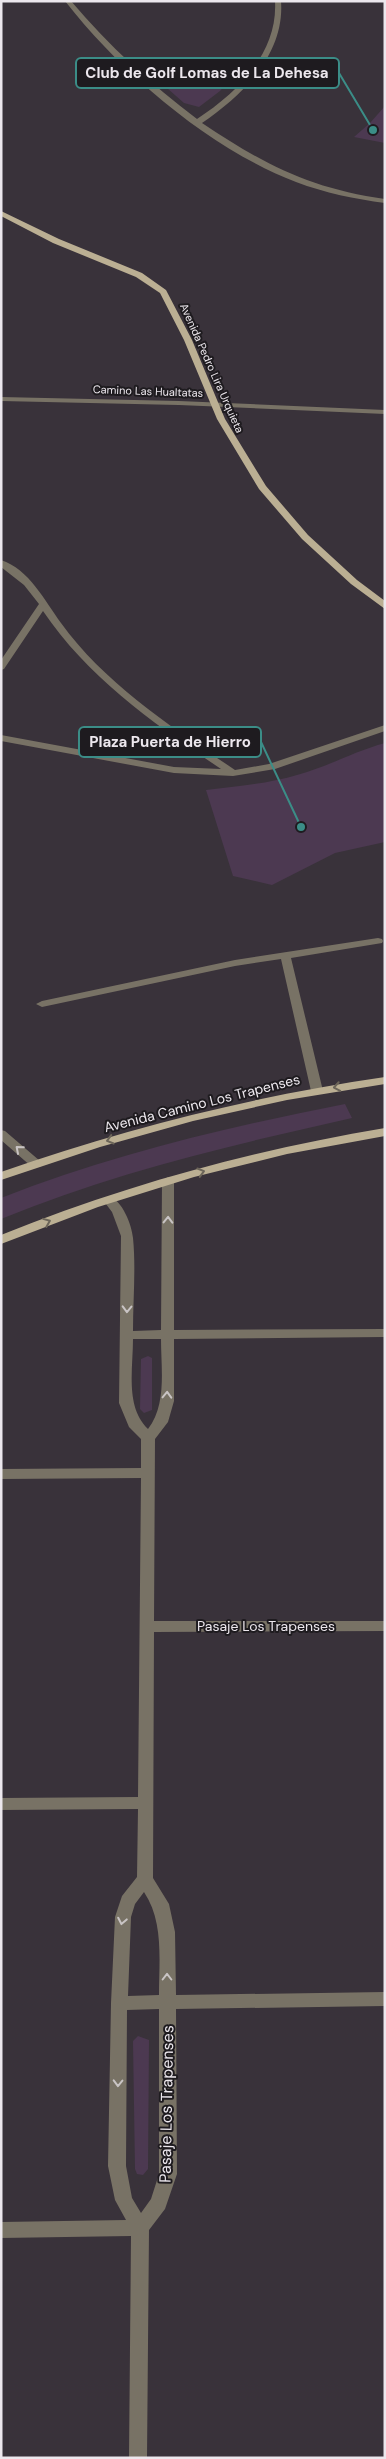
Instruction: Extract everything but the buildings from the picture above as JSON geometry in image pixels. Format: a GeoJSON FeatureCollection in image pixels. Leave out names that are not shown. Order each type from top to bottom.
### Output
{"type":"FeatureCollection","features":[{"type":"Feature","properties":{"kind":"main road","name":"Avenida Pedro Lira Urquieta"},"geometry":{"type":"LineString","coordinates":[[1,214],[50,238],[140,275],[157,286],[172,306],[215,404],[248,466],[282,512],[328,560],[385,606]]}},
{"type":"Feature","properties":{"kind":"main road","name":"Avenida Camino Los Trapenses"},"geometry":{"type":"LineString","coordinates":[[1,1176],[174,1122],[317,1091],[385,1080]]}},
{"type":"Feature","properties":{"kind":"main road"},"geometry":{"type":"LineString","coordinates":[[1,1240],[109,1200],[168,1181],[272,1154],[385,1132]]}},
{"type":"Feature","properties":{"kind":"street"},"geometry":{"type":"LineString","coordinates":[[68,1],[124,61],[198,122],[244,154],[290,178],[337,193],[385,201]]}},
{"type":"Feature","properties":{"kind":"street"},"geometry":{"type":"LineString","coordinates":[[198,122],[216,110],[236,92],[263,59],[279,26],[278,1]]}},
{"type":"Feature","properties":{"kind":"street","name":"Camino Las Hualtatas"},"geometry":{"type":"LineString","coordinates":[[1,399],[215,404],[385,412]]}},
{"type":"Feature","properties":{"kind":"street"},"geometry":{"type":"LineString","coordinates":[[1,563],[22,576],[60,627],[100,672],[158,720],[233,774]]}},
{"type":"Feature","properties":{"kind":"street"},"geometry":{"type":"LineString","coordinates":[[1,667],[43,605]]}},
{"type":"Feature","properties":{"kind":"street"},"geometry":{"type":"LineString","coordinates":[[1,738],[174,770],[233,774],[272,767],[383,728]]}},
{"type":"Feature","properties":{"kind":"street"},"geometry":{"type":"LineString","coordinates":[[42,1004],[285,954],[378,941]]}},
{"type":"Feature","properties":{"kind":"street"},"geometry":{"type":"LineString","coordinates":[[285,954],[317,1091]]}},
{"type":"Feature","properties":{"kind":"street"},"geometry":{"type":"LineString","coordinates":[[1,1134],[36,1164]]}},
{"type":"Feature","properties":{"kind":"street"},"geometry":{"type":"LineString","coordinates":[[138,2458],[140,2228],[124,2200],[117,2166],[120,1934],[122,1917],[128,1901],[145,1879],[148,1438],[161,1422],[166,1412],[168,1181]]}},
{"type":"Feature","properties":{"kind":"street"},"geometry":{"type":"LineString","coordinates":[[109,1200],[118,1211],[127,1236],[126,1402],[134,1424],[148,1438]]}},
{"type":"Feature","properties":{"kind":"street"},"geometry":{"type":"LineString","coordinates":[[126,1335],[384,1333]]}},
{"type":"Feature","properties":{"kind":"street"},"geometry":{"type":"LineString","coordinates":[[1,1474],[148,1473]]}},
{"type":"Feature","properties":{"kind":"street","name":"Pasaje Los Trapenses"},"geometry":{"type":"LineString","coordinates":[[146,1627],[385,1626]]}},
{"type":"Feature","properties":{"kind":"street"},"geometry":{"type":"LineString","coordinates":[[1,1804],[146,1803]]}},
{"type":"Feature","properties":{"kind":"street","name":"Pasaje Los Trapenses"},"geometry":{"type":"LineString","coordinates":[[140,2228],[160,2203],[168,2174],[165,1918],[154,1891],[145,1879]]}},
{"type":"Feature","properties":{"kind":"street"},"geometry":{"type":"LineString","coordinates":[[119,2003],[385,2000]]}},
{"type":"Feature","properties":{"kind":"street"},"geometry":{"type":"LineString","coordinates":[[1,2230],[140,2228]]}},
{"type":"Feature","properties":{"kind":"shaded area"},"geometry":{"type":"Polygon","coordinates":[[[243,65],[220,91],[199,107],[184,103],[151,74],[243,65]]]}},
{"type":"Feature","properties":{"kind":"shaded area"},"geometry":{"type":"Polygon","coordinates":[[[385,106],[385,143],[354,137],[370,123],[385,106]]]}},
{"type":"Feature","properties":{"kind":"shaded area"},"geometry":{"type":"Polygon","coordinates":[[[385,743],[385,842],[335,853],[272,885],[233,876],[206,790],[286,778],[308,772],[385,743]]]}},
{"type":"Feature","properties":{"kind":"shaded area"},"geometry":{"type":"Polygon","coordinates":[[[345,1104],[352,1118],[174,1161],[87,1187],[1,1219],[1,1198],[43,1182],[171,1143],[345,1104]]]}},
{"type":"Feature","properties":{"kind":"shaded area"},"geometry":{"type":"Polygon","coordinates":[[[148,1356],[152,1358],[152,1410],[144,1413],[140,1409],[141,1359],[148,1356]]]}},
{"type":"Feature","properties":{"kind":"shaded area"},"geometry":{"type":"Polygon","coordinates":[[[138,2036],[149,2040],[148,2169],[143,2175],[137,2174],[135,2169],[133,2041],[138,2036]]]}},
{"type":"Feature","properties":{"kind":"place","name":"Club de Golf Lomas de La Dehesa"},"geometry":{"type":"Point","coordinates":[373,130]}},
{"type":"Feature","properties":{"kind":"place","name":"Plaza Puerta de Hierro"},"geometry":{"type":"Point","coordinates":[301,827]}}]}
